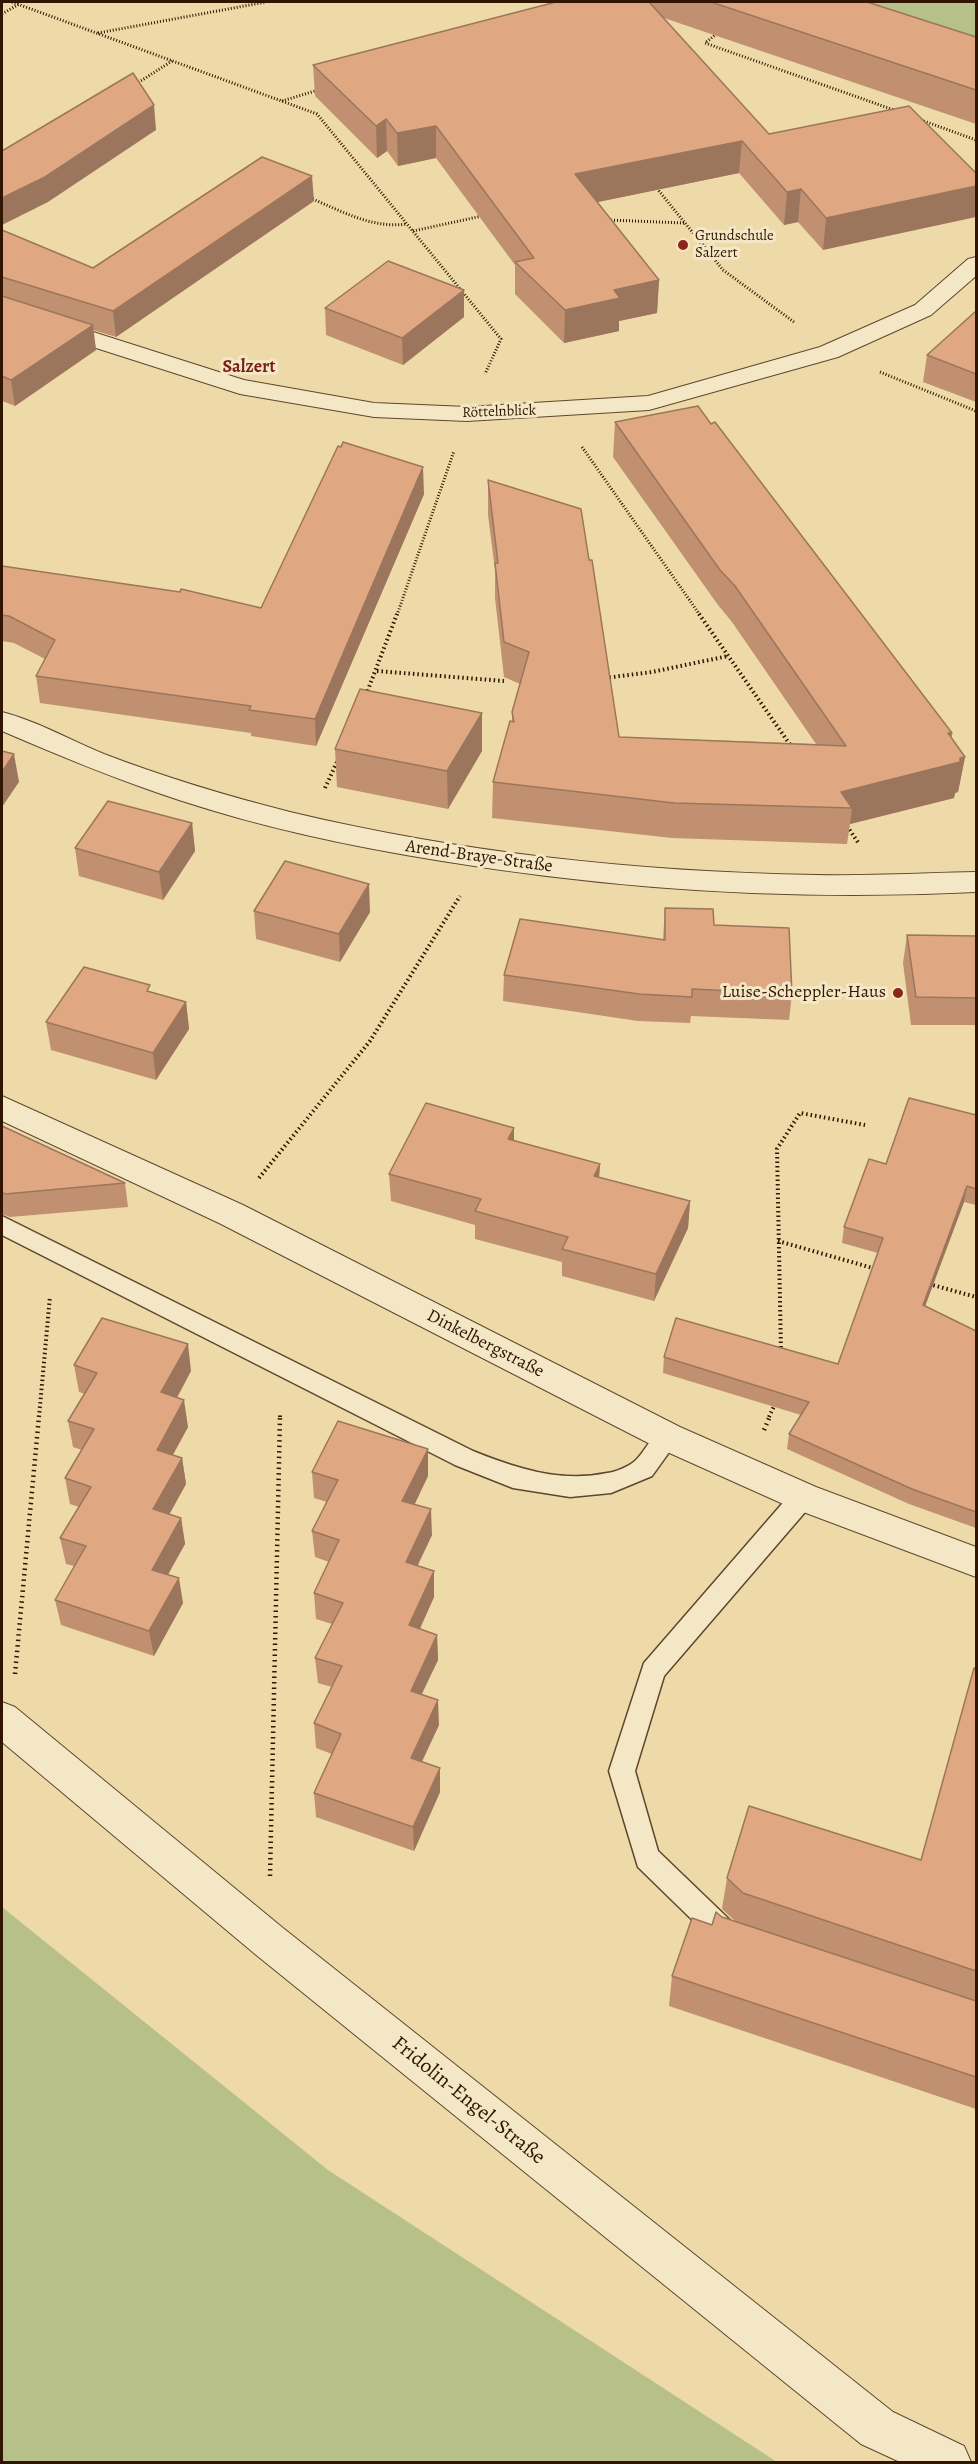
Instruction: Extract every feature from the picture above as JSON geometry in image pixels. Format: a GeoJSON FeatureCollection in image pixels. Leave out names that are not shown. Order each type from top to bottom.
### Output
{"type":"FeatureCollection","features":[{"type":"Feature","properties":{"kind":"street","name":"Röttelnblick"},"geometry":{"type":"LineString","coordinates":[[2,310],[240,387],[374,410],[467,414],[557,410],[649,403],[829,352],[923,310],[976,264]]}},
{"type":"Feature","properties":{"kind":"street","name":"Arend-Braye-Straße"},"geometry":{"type":"LineString","coordinates":[[2,721],[122,770],[222,802],[391,843],[475,859],[668,878],[798,885],[976,882]]}},
{"type":"Feature","properties":{"kind":"street","name":"Dinkelbergstraße"},"geometry":{"type":"LineString","coordinates":[[2,1108],[231,1214],[668,1437],[803,1497],[976,1562]]}},
{"type":"Feature","properties":{"kind":"street","name":"Fridolin-Engel-Straße"},"geometry":{"type":"LineString","coordinates":[[6,1722],[269,1941],[877,2428],[948,2463]]}},
{"type":"Feature","properties":{"kind":"lane"},"geometry":{"type":"LineString","coordinates":[[2,1225],[464,1458],[513,1478],[570,1487],[610,1483],[643,1469],[668,1437]]}},
{"type":"Feature","properties":{"kind":"lane"},"geometry":{"type":"LineString","coordinates":[[761,1947],[728,1936],[647,1858],[622,1771],[653,1671],[803,1497]]}},
{"type":"Feature","properties":{"kind":"path"},"geometry":{"type":"LineString","coordinates":[[12,2],[317,114],[501,339],[467,414],[377,671],[363,704]]}},
{"type":"Feature","properties":{"kind":"path"},"geometry":{"type":"LineString","coordinates":[[97,33],[266,2]]}},
{"type":"Feature","properties":{"kind":"path"},"geometry":{"type":"LineString","coordinates":[[2,14],[19,4]]}},
{"type":"Feature","properties":{"kind":"path"},"geometry":{"type":"LineString","coordinates":[[724,29],[705,43],[897,111]]}},
{"type":"Feature","properties":{"kind":"path"},"geometry":{"type":"LineString","coordinates":[[132,86],[172,61]]}},
{"type":"Feature","properties":{"kind":"path"},"geometry":{"type":"LineString","coordinates":[[281,101],[319,89]]}},
{"type":"Feature","properties":{"kind":"path"},"geometry":{"type":"LineString","coordinates":[[920,119],[976,140]]}},
{"type":"Feature","properties":{"kind":"path"},"geometry":{"type":"LineString","coordinates":[[653,184],[723,270],[790,319]]}},
{"type":"Feature","properties":{"kind":"path"},"geometry":{"type":"LineString","coordinates":[[303,195],[379,225],[397,227],[407,224]]}},
{"type":"Feature","properties":{"kind":"path"},"geometry":{"type":"LineString","coordinates":[[413,231],[491,215]]}},
{"type":"Feature","properties":{"kind":"path"},"geometry":{"type":"LineString","coordinates":[[599,220],[685,223]]}},
{"type":"Feature","properties":{"kind":"path"},"geometry":{"type":"LineString","coordinates":[[829,352],[976,411]]}},
{"type":"Feature","properties":{"kind":"path"},"geometry":{"type":"LineString","coordinates":[[557,410],[794,751]]}},
{"type":"Feature","properties":{"kind":"path"},"geometry":{"type":"LineString","coordinates":[[604,678],[652,672],[728,656]]}},
{"type":"Feature","properties":{"kind":"path"},"geometry":{"type":"LineString","coordinates":[[377,671],[504,681]]}},
{"type":"Feature","properties":{"kind":"path"},"geometry":{"type":"LineString","coordinates":[[309,824],[338,759]]}},
{"type":"Feature","properties":{"kind":"path"},"geometry":{"type":"LineString","coordinates":[[841,818],[887,884]]}},
{"type":"Feature","properties":{"kind":"path"},"geometry":{"type":"LineString","coordinates":[[231,1214],[370,1041],[463,891],[475,859]]}},
{"type":"Feature","properties":{"kind":"path"},"geometry":{"type":"LineString","coordinates":[[781,1357],[777,1149],[801,1113],[865,1125]]}},
{"type":"Feature","properties":{"kind":"path"},"geometry":{"type":"LineString","coordinates":[[778,1241],[878,1269]]}},
{"type":"Feature","properties":{"kind":"path"},"geometry":{"type":"LineString","coordinates":[[6,1722],[54,1250]]}},
{"type":"Feature","properties":{"kind":"path"},"geometry":{"type":"LineString","coordinates":[[921,1281],[976,1297]]}},
{"type":"Feature","properties":{"kind":"path"},"geometry":{"type":"LineString","coordinates":[[269,1941],[281,1364]]}},
{"type":"Feature","properties":{"kind":"path"},"geometry":{"type":"LineString","coordinates":[[744,1471],[774,1409],[775,1402],[786,1406]]}},
{"type":"Feature","properties":{"kind":"green space"},"geometry":{"type":"Polygon","coordinates":[[[804,2],[976,2],[976,62],[804,2]]]}},
{"type":"Feature","properties":{"kind":"green space"},"geometry":{"type":"Polygon","coordinates":[[[2,1907],[328,2170],[777,2462],[2,2462],[2,1907]]]}},
{"type":"Feature","properties":{"kind":"building"},"geometry":{"type":"Polygon","coordinates":[[[556,2],[649,2],[769,134],[909,106],[976,173],[976,186],[826,218],[801,189],[787,192],[742,141],[575,174],[659,280],[614,290],[620,298],[565,310],[515,262],[534,258],[436,126],[397,133],[386,119],[376,126],[313,65],[556,2]]]}},
{"type":"Feature","properties":{"kind":"building"},"geometry":{"type":"Polygon","coordinates":[[[711,2],[867,2],[976,37],[976,90],[711,2]]]}},
{"type":"Feature","properties":{"kind":"building"},"geometry":{"type":"Polygon","coordinates":[[[133,73],[154,105],[45,177],[2,198],[2,151],[133,73]]]}},
{"type":"Feature","properties":{"kind":"building"},"geometry":{"type":"Polygon","coordinates":[[[262,157],[312,176],[113,311],[2,277],[2,230],[93,268],[262,157]]]}},
{"type":"Feature","properties":{"kind":"building"},"geometry":{"type":"Polygon","coordinates":[[[388,261],[464,290],[402,338],[325,308],[388,261]]]}},
{"type":"Feature","properties":{"kind":"building"},"geometry":{"type":"Polygon","coordinates":[[[2,296],[93,325],[11,380],[2,376],[2,296]]]}},
{"type":"Feature","properties":{"kind":"building"},"geometry":{"type":"Polygon","coordinates":[[[976,311],[976,374],[927,355],[976,311]]]}},
{"type":"Feature","properties":{"kind":"building"},"geometry":{"type":"Polygon","coordinates":[[[698,406],[711,424],[715,422],[952,733],[948,733],[965,757],[960,758],[960,762],[841,792],[852,808],[674,803],[493,782],[510,721],[514,722],[512,712],[529,652],[504,642],[488,480],[581,509],[589,560],[592,560],[619,737],[846,746],[735,586],[720,570],[615,422],[698,406]]]}},
{"type":"Feature","properties":{"kind":"building"},"geometry":{"type":"Polygon","coordinates":[[[343,442],[423,467],[315,719],[249,710],[251,706],[36,676],[55,640],[9,616],[2,615],[2,566],[180,592],[181,589],[261,608],[338,446],[341,447],[343,442]]]}},
{"type":"Feature","properties":{"kind":"building"},"geometry":{"type":"Polygon","coordinates":[[[360,689],[482,713],[447,771],[335,749],[360,689]]]}},
{"type":"Feature","properties":{"kind":"building"},"geometry":{"type":"Polygon","coordinates":[[[2,751],[14,754],[2,772],[2,751]]]}},
{"type":"Feature","properties":{"kind":"building"},"geometry":{"type":"Polygon","coordinates":[[[108,801],[192,823],[159,872],[75,848],[108,801]]]}},
{"type":"Feature","properties":{"kind":"building"},"geometry":{"type":"Polygon","coordinates":[[[285,861],[369,884],[339,934],[254,911],[285,861]]]}},
{"type":"Feature","properties":{"kind":"building"},"geometry":{"type":"Polygon","coordinates":[[[665,908],[713,909],[714,925],[789,928],[792,994],[692,989],[692,997],[639,994],[504,975],[520,919],[665,940],[665,908]]]}},
{"type":"Feature","properties":{"kind":"building"},"geometry":{"type":"Polygon","coordinates":[[[907,935],[976,936],[976,998],[916,997],[907,935]]]}},
{"type":"Feature","properties":{"kind":"building"},"geometry":{"type":"Polygon","coordinates":[[[84,967],[150,985],[147,991],[186,1002],[153,1053],[46,1022],[84,967]]]}},
{"type":"Feature","properties":{"kind":"building"},"geometry":{"type":"Polygon","coordinates":[[[909,1098],[976,1115],[976,1189],[967,1186],[923,1305],[976,1331],[976,1512],[912,1489],[789,1434],[809,1402],[664,1357],[676,1318],[838,1364],[883,1238],[844,1227],[869,1159],[886,1164],[909,1098]]]}},
{"type":"Feature","properties":{"kind":"building"},"geometry":{"type":"Polygon","coordinates":[[[426,1103],[514,1128],[508,1139],[600,1164],[594,1176],[690,1201],[656,1274],[562,1249],[568,1237],[475,1211],[481,1199],[389,1174],[426,1103]]]}},
{"type":"Feature","properties":{"kind":"building"},"geometry":{"type":"Polygon","coordinates":[[[2,1126],[125,1183],[5,1194],[2,1192],[2,1126]]]}},
{"type":"Feature","properties":{"kind":"building"},"geometry":{"type":"Polygon","coordinates":[[[102,1318],[188,1344],[161,1392],[184,1400],[157,1450],[182,1458],[153,1509],[181,1518],[152,1570],[179,1578],[149,1631],[55,1600],[86,1546],[60,1538],[91,1487],[65,1478],[94,1429],[68,1421],[97,1373],[74,1365],[102,1318]]]}},
{"type":"Feature","properties":{"kind":"building"},"geometry":{"type":"Polygon","coordinates":[[[338,1421],[428,1449],[402,1501],[431,1509],[406,1562],[434,1571],[409,1625],[437,1635],[411,1691],[438,1700],[411,1758],[440,1768],[413,1827],[314,1793],[341,1734],[314,1723],[342,1666],[315,1658],[343,1603],[314,1593],[339,1540],[312,1531],[338,1480],[312,1472],[338,1421]]]}},
{"type":"Feature","properties":{"kind":"building"},"geometry":{"type":"Polygon","coordinates":[[[974,1668],[976,1669],[976,1971],[743,1893],[727,1878],[749,1806],[921,1860],[974,1668]]]}},
{"type":"Feature","properties":{"kind":"building"},"geometry":{"type":"Polygon","coordinates":[[[716,1912],[722,1917],[976,2001],[976,2077],[672,1976],[692,1918],[712,1925],[716,1912]]]}},
{"type":"Feature","properties":{"kind":"place","name":"Grundschule Salzert"},"geometry":{"type":"Point","coordinates":[683,245]}},
{"type":"Feature","properties":{"kind":"place","name":"Luise‑Scheppler‑Haus"},"geometry":{"type":"Point","coordinates":[898,993]}},
{"type":"Feature","properties":{"kind":"district","name":"Salzert"},"geometry":{"type":"Point","coordinates":[249,368]}}]}
